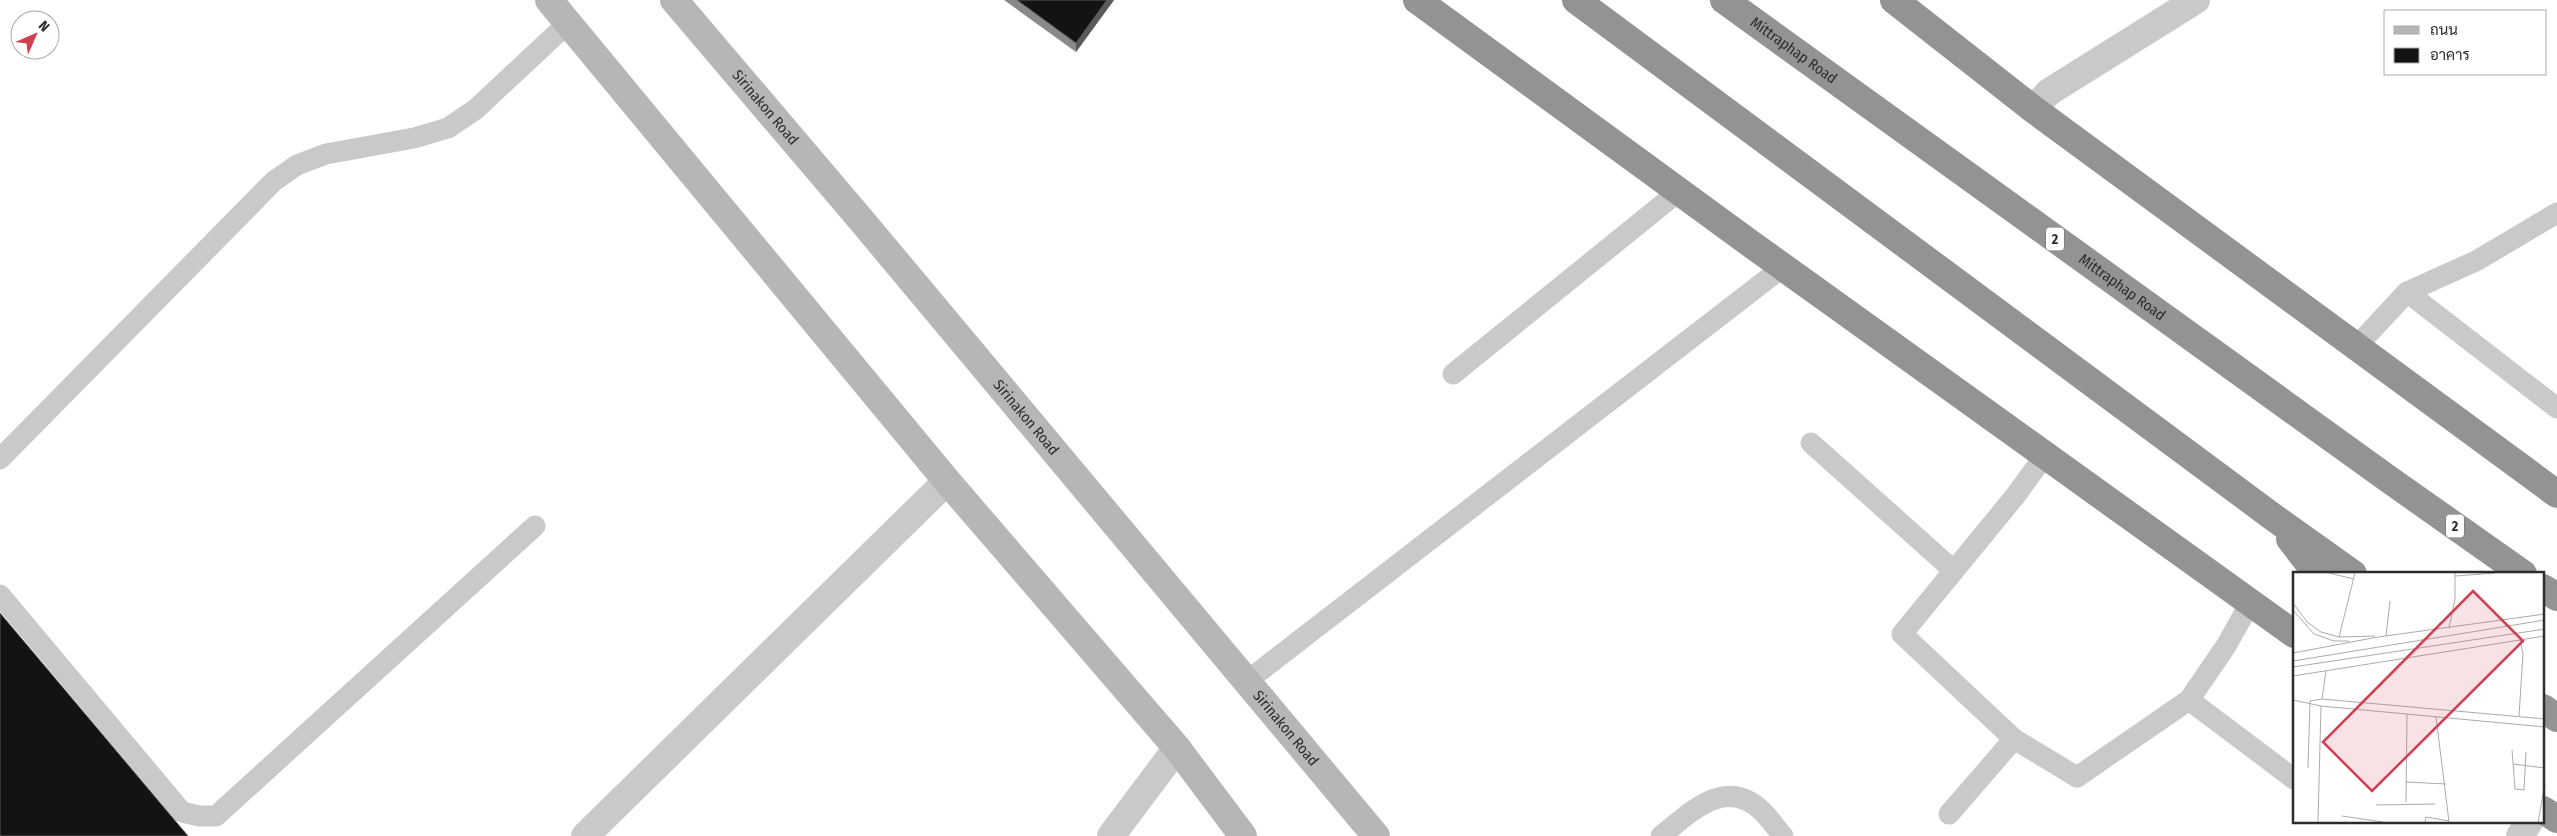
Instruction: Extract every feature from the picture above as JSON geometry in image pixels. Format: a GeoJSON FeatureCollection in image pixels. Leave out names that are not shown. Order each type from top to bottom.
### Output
{"type":"FeatureCollection","features":[{"type":"Feature","properties":{"kind":"highway"},"geometry":{"type":"LineString","coordinates":[[1417,0],[1678,192],[2293,633]]}},
{"type":"Feature","properties":{"kind":"highway"},"geometry":{"type":"LineString","coordinates":[[1576,0],[2273,517],[2350,572]]}},
{"type":"Feature","properties":{"kind":"highway","name":"Mittraphap Road"},"geometry":{"type":"LineString","coordinates":[[1724,0],[2370,466],[2520,572]]}},
{"type":"Feature","properties":{"kind":"highway"},"geometry":{"type":"LineString","coordinates":[[1894,0],[2033,109],[2557,494]]}},
{"type":"Feature","properties":{"kind":"highway"},"geometry":{"type":"LineString","coordinates":[[2273,517],[2315,572]]}},
{"type":"Feature","properties":{"kind":"highway"},"geometry":{"type":"LineString","coordinates":[[2544,589],[2557,597]]}},
{"type":"Feature","properties":{"kind":"highway"},"geometry":{"type":"LineString","coordinates":[[2544,709],[2557,718]]}},
{"type":"Feature","properties":{"kind":"highway"},"geometry":{"type":"LineString","coordinates":[[2544,811],[2557,819]]}},
{"type":"Feature","properties":{"kind":"street"},"geometry":{"type":"LineString","coordinates":[[550,0],[947,481],[1177,748],[1243,836]]}},
{"type":"Feature","properties":{"kind":"street","name":"Sirinakon Road"},"geometry":{"type":"LineString","coordinates":[[674,0],[862,221],[1376,836]]}},
{"type":"Feature","properties":{"kind":"street"},"geometry":{"type":"LineString","coordinates":[[2033,109],[2049,92],[2196,0]]}},
{"type":"Feature","properties":{"kind":"street"},"geometry":{"type":"LineString","coordinates":[[585,836],[947,481]]}},
{"type":"Feature","properties":{"kind":"street"},"geometry":{"type":"LineString","coordinates":[[1111,836],[1177,748]]}},
{"type":"Feature","properties":{"kind":"street"},"geometry":{"type":"LineString","coordinates":[[2520,836],[2528,824]]}},
{"type":"Feature","properties":{"kind":"lane"},"geometry":{"type":"LineString","coordinates":[[0,459],[274,181],[297,165],[326,154],[414,138],[448,128],[476,110],[568,23]]}},
{"type":"Feature","properties":{"kind":"lane"},"geometry":{"type":"LineString","coordinates":[[1453,374],[1678,192]]}},
{"type":"Feature","properties":{"kind":"lane"},"geometry":{"type":"LineString","coordinates":[[2356,347],[2407,292],[2476,262],[2557,214]]}},
{"type":"Feature","properties":{"kind":"lane"},"geometry":{"type":"LineString","coordinates":[[1246,681],[1784,268]]}},
{"type":"Feature","properties":{"kind":"lane"},"geometry":{"type":"LineString","coordinates":[[2407,292],[2557,408]]}},
{"type":"Feature","properties":{"kind":"lane"},"geometry":{"type":"LineString","coordinates":[[1811,443],[1953,570]]}},
{"type":"Feature","properties":{"kind":"lane"},"geometry":{"type":"LineString","coordinates":[[2045,455],[2016,495],[1902,634],[2014,740],[2078,777],[2189,700],[2226,646],[2250,603]]}},
{"type":"Feature","properties":{"kind":"lane"},"geometry":{"type":"LineString","coordinates":[[0,595],[182,812],[199,816],[216,816],[535,526]]}},
{"type":"Feature","properties":{"kind":"lane"},"geometry":{"type":"LineString","coordinates":[[2189,700],[2293,778]]}},
{"type":"Feature","properties":{"kind":"lane"},"geometry":{"type":"LineString","coordinates":[[1949,814],[2014,740]]}},
{"type":"Feature","properties":{"kind":"lane"},"geometry":{"type":"LineString","coordinates":[[1661,836],[1684,829],[1701,804],[1714,798],[1728,796],[1743,799],[1762,810],[1783,836]]}},
{"type":"Feature","properties":{"kind":"building"},"geometry":{"type":"Polygon","coordinates":[[[1017,0],[1107,0],[1076,43],[1017,0]]]}},
{"type":"Feature","properties":{"kind":"building"},"geometry":{"type":"Polygon","coordinates":[[[0,613],[188,836],[0,836],[0,613]]]}}]}
